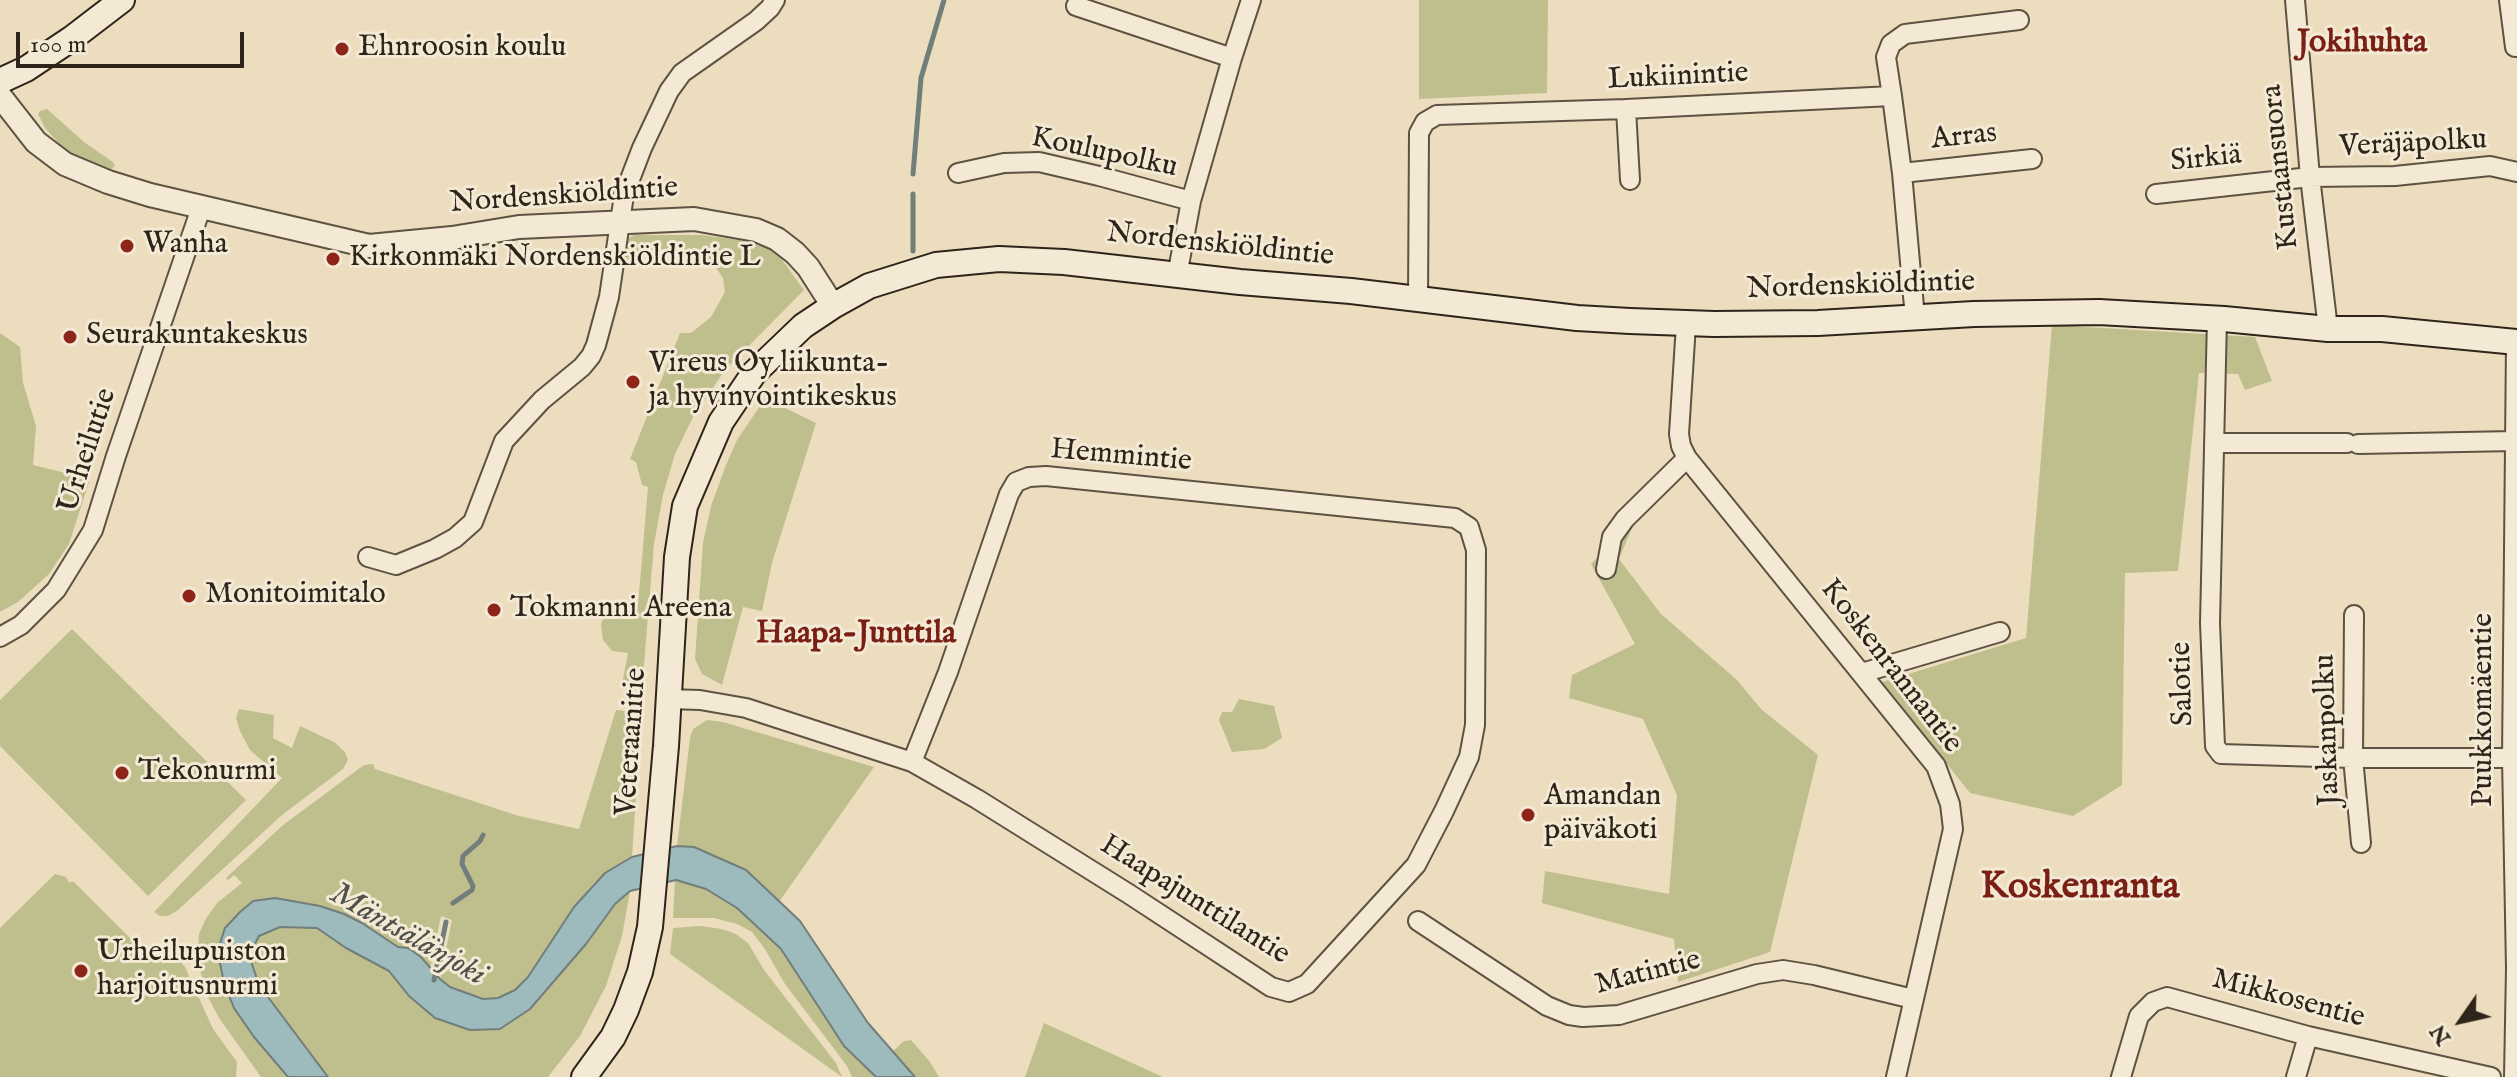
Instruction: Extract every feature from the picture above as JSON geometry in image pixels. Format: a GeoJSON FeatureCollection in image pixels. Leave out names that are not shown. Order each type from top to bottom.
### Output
{"type":"FeatureCollection","features":[{"type":"Feature","properties":{"kind":"main road"},"geometry":{"type":"LineString","coordinates":[[0,81],[49,54],[122,0]]}},
{"type":"Feature","properties":{"kind":"main road","name":"Nordenskiöldintie"},"geometry":{"type":"LineString","coordinates":[[833,306],[869,286],[920,269],[954,261],[999,259],[1064,262],[1577,318],[1686,324],[1818,323],[2099,312],[2217,318],[2328,329],[2382,329],[2516,342]]}},
{"type":"Feature","properties":{"kind":"main road","name":"Veteraanitie"},"geometry":{"type":"LineString","coordinates":[[584,1077],[613,1037],[626,1010],[646,950],[661,802],[677,557],[685,506],[721,422],[754,373],[803,326],[833,306]]}},
{"type":"Feature","properties":{"kind":"street"},"geometry":{"type":"LineString","coordinates":[[368,557],[396,565],[455,538],[473,522],[504,441],[542,400],[591,356],[609,297],[624,195],[669,91],[682,73],[756,21],[775,0]]}},
{"type":"Feature","properties":{"kind":"street"},"geometry":{"type":"LineString","coordinates":[[1177,276],[1191,201],[1251,0]]}},
{"type":"Feature","properties":{"kind":"street","name":"Kustaansuora"},"geometry":{"type":"LineString","coordinates":[[2295,0],[2310,177],[2328,329]]}},
{"type":"Feature","properties":{"kind":"street"},"geometry":{"type":"LineString","coordinates":[[2509,0],[2515,47]]}},
{"type":"Feature","properties":{"kind":"street"},"geometry":{"type":"LineString","coordinates":[[1076,6],[1232,58]]}},
{"type":"Feature","properties":{"kind":"street"},"geometry":{"type":"LineString","coordinates":[[1915,318],[1902,173],[1886,57],[1891,44],[1905,34],[2019,20]]}},
{"type":"Feature","properties":{"kind":"street","name":"Nordenskiöldintie"},"geometry":{"type":"LineString","coordinates":[[0,96],[36,142],[65,164],[108,182],[201,208],[369,246],[452,238],[519,227],[694,219],[756,230],[777,239],[808,267],[833,306]]}},
{"type":"Feature","properties":{"kind":"street","name":"Lukiinintie"},"geometry":{"type":"LineString","coordinates":[[1418,299],[1419,133],[1425,122],[1437,115],[1892,96]]}},
{"type":"Feature","properties":{"kind":"street"},"geometry":{"type":"LineString","coordinates":[[1626,109],[1630,180]]}},
{"type":"Feature","properties":{"kind":"street","name":"Arras"},"geometry":{"type":"LineString","coordinates":[[1902,173],[2032,159]]}},
{"type":"Feature","properties":{"kind":"street","name":"Koulupolku"},"geometry":{"type":"LineString","coordinates":[[958,173],[1004,163],[1039,162],[1191,201]]}},
{"type":"Feature","properties":{"kind":"street","name":"Veräjäpolku"},"geometry":{"type":"LineString","coordinates":[[2310,177],[2395,176],[2490,166],[2517,172]]}},
{"type":"Feature","properties":{"kind":"street","name":"Sirkiä"},"geometry":{"type":"LineString","coordinates":[[2156,194],[2310,177]]}},
{"type":"Feature","properties":{"kind":"street","name":"Urheilutie"},"geometry":{"type":"LineString","coordinates":[[0,637],[21,625],[56,590],[93,530],[201,208]]}},
{"type":"Feature","properties":{"kind":"street","name":"Salotie"},"geometry":{"type":"LineString","coordinates":[[2217,318],[2210,623],[2215,746],[2221,754],[2512,758]]}},
{"type":"Feature","properties":{"kind":"street","name":"Koskenrannantie"},"geometry":{"type":"LineString","coordinates":[[1686,324],[1679,434],[1687,458],[1936,766],[1950,804],[1953,829],[1896,1077]]}},
{"type":"Feature","properties":{"kind":"street","name":"Puukkomäentie"},"geometry":{"type":"LineString","coordinates":[[2514,1077],[2516,855],[2512,758],[2516,342]]}},
{"type":"Feature","properties":{"kind":"street"},"geometry":{"type":"LineString","coordinates":[[2214,443],[2515,441]]}},
{"type":"Feature","properties":{"kind":"street"},"geometry":{"type":"LineString","coordinates":[[1606,569],[1612,537],[1625,519],[1687,458]]}},
{"type":"Feature","properties":{"kind":"street","name":"Hemmintie"},"geometry":{"type":"LineString","coordinates":[[912,762],[952,662],[1009,494],[1016,482],[1046,476],[1455,518],[1469,527]]}},
{"type":"Feature","properties":{"kind":"street","name":"Haapajunttilantie"},"geometry":{"type":"LineString","coordinates":[[668,699],[700,700],[746,708],[912,762],[1116,886],[1271,987],[1289,992],[1307,984],[1416,865],[1469,757],[1475,725],[1476,566],[1476,550],[1469,527]]}},
{"type":"Feature","properties":{"kind":"street","name":"Jaskanpolku"},"geometry":{"type":"LineString","coordinates":[[2354,615],[2353,758],[2361,843]]}},
{"type":"Feature","properties":{"kind":"street"},"geometry":{"type":"LineString","coordinates":[[1862,673],[2000,632]]}},
{"type":"Feature","properties":{"kind":"street","name":"Matintie"},"geometry":{"type":"LineString","coordinates":[[1418,921],[1547,1006],[1569,1015],[1619,1015],[1757,974],[1783,970],[1913,999]]}},
{"type":"Feature","properties":{"kind":"street","name":"Mikkosentie"},"geometry":{"type":"LineString","coordinates":[[2121,1077],[2139,1016],[2153,1002],[2167,997],[2308,1036],[2491,1077]]}},
{"type":"Feature","properties":{"kind":"street"},"geometry":{"type":"LineString","coordinates":[[2296,1077],[2308,1036]]}},
{"type":"Feature","properties":{"kind":"green space"},"geometry":{"type":"Polygon","coordinates":[[[1419,0],[1548,0],[1547,93],[1419,99],[1419,0]]]}},
{"type":"Feature","properties":{"kind":"green space"},"geometry":{"type":"Polygon","coordinates":[[[47,109],[115,166],[109,171],[86,165],[64,149],[45,128],[38,114],[47,109]]]}},
{"type":"Feature","properties":{"kind":"green space"},"geometry":{"type":"Polygon","coordinates":[[[634,235],[701,235],[740,240],[763,247],[777,253],[804,290],[725,370],[693,417],[675,454],[654,544],[642,688],[621,689],[628,653],[612,651],[603,640],[601,625],[605,612],[621,606],[638,605],[648,487],[642,485],[636,462],[630,459],[680,333],[691,333],[711,317],[725,292],[723,278],[714,265],[694,253],[649,250],[640,259],[624,260],[623,248],[627,239],[634,235]]]}},
{"type":"Feature","properties":{"kind":"green space"},"geometry":{"type":"Polygon","coordinates":[[[2052,325],[2255,337],[2272,381],[2245,390],[2238,374],[2199,373],[2178,571],[2125,573],[2122,785],[2073,816],[1970,793],[1882,682],[2026,638],[2052,325]]]}},
{"type":"Feature","properties":{"kind":"green space"},"geometry":{"type":"Polygon","coordinates":[[[0,333],[20,347],[23,383],[36,426],[33,465],[90,479],[69,544],[49,574],[18,602],[0,612],[0,333]]]}},
{"type":"Feature","properties":{"kind":"green space"},"geometry":{"type":"Polygon","coordinates":[[[768,394],[781,406],[816,423],[772,563],[762,611],[743,607],[722,685],[702,674],[695,659],[703,543],[711,506],[726,465],[737,440],[768,394]]]}},
{"type":"Feature","properties":{"kind":"green space"},"geometry":{"type":"Polygon","coordinates":[[[1636,518],[1619,559],[1661,614],[1737,680],[1761,709],[1818,755],[1770,952],[1678,982],[1674,939],[1542,903],[1545,871],[1669,894],[1677,795],[1643,719],[1569,698],[1572,675],[1635,644],[1591,564],[1636,518]]]}},
{"type":"Feature","properties":{"kind":"green space","name":"Tekonurmi"},"geometry":{"type":"Polygon","coordinates":[[[72,629],[246,800],[148,896],[0,746],[0,700],[72,629]]]}},
{"type":"Feature","properties":{"kind":"green space"},"geometry":{"type":"Polygon","coordinates":[[[1239,699],[1274,706],[1282,738],[1264,749],[1232,752],[1219,720],[1222,712],[1232,712],[1239,699]]]}},
{"type":"Feature","properties":{"kind":"green space"},"geometry":{"type":"Polygon","coordinates":[[[239,709],[274,715],[273,738],[292,748],[300,726],[334,742],[345,752],[348,760],[343,769],[282,815],[178,910],[168,916],[160,916],[154,912],[282,778],[250,750],[236,718],[239,709]]]}},
{"type":"Feature","properties":{"kind":"green space"},"geometry":{"type":"Polygon","coordinates":[[[616,710],[639,713],[632,857],[593,884],[528,977],[515,990],[498,998],[483,999],[450,987],[440,979],[452,920],[441,916],[430,969],[421,957],[398,947],[344,914],[296,901],[253,901],[234,1008],[288,1077],[261,1077],[219,1018],[208,997],[197,960],[199,934],[205,920],[217,903],[242,883],[234,875],[228,880],[226,878],[283,825],[364,765],[373,764],[375,769],[519,816],[579,829],[616,710]]]}},
{"type":"Feature","properties":{"kind":"green space"},"geometry":{"type":"Polygon","coordinates":[[[707,720],[723,722],[874,767],[779,902],[746,870],[677,846],[690,738],[693,729],[707,720]]]}},
{"type":"Feature","properties":{"kind":"green space","name":"Urheilupuiston harjoitusnurmi"},"geometry":{"type":"Polygon","coordinates":[[[55,874],[74,882],[146,954],[162,945],[174,954],[185,967],[213,1029],[237,1062],[236,1077],[0,1077],[0,928],[55,874]]]}},
{"type":"Feature","properties":{"kind":"green space"},"geometry":{"type":"Polygon","coordinates":[[[675,880],[706,889],[737,908],[781,949],[844,1046],[876,1077],[852,1077],[752,932],[714,918],[673,918],[675,880]]]}},
{"type":"Feature","properties":{"kind":"green space"},"geometry":{"type":"Polygon","coordinates":[[[630,891],[622,936],[606,986],[580,1036],[548,1077],[328,1077],[259,985],[249,955],[259,936],[280,927],[317,928],[389,971],[409,996],[530,1009],[586,944],[615,904],[630,891]]]}},
{"type":"Feature","properties":{"kind":"green space"},"geometry":{"type":"Polygon","coordinates":[[[701,926],[736,934],[748,943],[764,970],[836,1063],[842,1077],[670,954],[673,928],[701,926]]]}},
{"type":"Feature","properties":{"kind":"green space"},"geometry":{"type":"Polygon","coordinates":[[[1044,1023],[1163,1077],[1025,1077],[1044,1023]]]}},
{"type":"Feature","properties":{"kind":"green space"},"geometry":{"type":"Polygon","coordinates":[[[911,1040],[939,1077],[915,1077],[892,1052],[904,1041],[911,1040]]]}},
{"type":"Feature","properties":{"kind":"water"},"geometry":{"type":"Polygon","coordinates":[[[677,846],[694,847],[746,870],[800,921],[868,1023],[915,1077],[876,1077],[844,1046],[781,949],[737,908],[706,889],[676,880],[630,891],[615,904],[586,944],[530,1009],[500,1029],[470,1030],[435,1018],[409,996],[389,971],[317,928],[280,927],[259,936],[249,955],[259,985],[328,1077],[288,1077],[234,1008],[224,983],[220,943],[225,928],[253,901],[275,898],[344,914],[398,947],[408,948],[450,987],[483,999],[498,998],[515,990],[528,977],[574,907],[605,873],[632,857],[677,846]]]}},
{"type":"Feature","properties":{"kind":"waterway"},"geometry":{"type":"LineString","coordinates":[[913,174],[921,78],[944,0]]}},
{"type":"Feature","properties":{"kind":"waterway"},"geometry":{"type":"LineString","coordinates":[[913,194],[913,251]]}},
{"type":"Feature","properties":{"kind":"waterway"},"geometry":{"type":"LineString","coordinates":[[453,903],[472,890],[462,864],[463,856],[483,835]]}},
{"type":"Feature","properties":{"kind":"waterway","name":"Mäntsälänjoki"},"geometry":{"type":"LineString","coordinates":[[434,980],[446,922]]}},
{"type":"Feature","properties":{"kind":"place","name":"Ehnroosin koulu"},"geometry":{"type":"Point","coordinates":[342,49]}},
{"type":"Feature","properties":{"kind":"place","name":"Wanha"},"geometry":{"type":"Point","coordinates":[127,246]}},
{"type":"Feature","properties":{"kind":"place","name":"Kirkonmäki Nordenskiöldintie L"},"geometry":{"type":"Point","coordinates":[333,259]}},
{"type":"Feature","properties":{"kind":"place","name":"Seurakuntakeskus"},"geometry":{"type":"Point","coordinates":[70,337]}},
{"type":"Feature","properties":{"kind":"place","name":"Vireus Oy liikunta- ja hyvinvointikeskus"},"geometry":{"type":"Point","coordinates":[633,382]}},
{"type":"Feature","properties":{"kind":"place","name":"Monitoimitalo"},"geometry":{"type":"Point","coordinates":[189,596]}},
{"type":"Feature","properties":{"kind":"place","name":"Tokmanni Areena"},"geometry":{"type":"Point","coordinates":[494,610]}},
{"type":"Feature","properties":{"kind":"place","name":"Tekonurmi"},"geometry":{"type":"Point","coordinates":[122,773]}},
{"type":"Feature","properties":{"kind":"place","name":"Amandan päiväkoti"},"geometry":{"type":"Point","coordinates":[1528,815]}},
{"type":"Feature","properties":{"kind":"place","name":"Urheilupuiston harjoitusnurmi"},"geometry":{"type":"Point","coordinates":[81,971]}},
{"type":"Feature","properties":{"kind":"district","name":"Jokihuhta"},"geometry":{"type":"Point","coordinates":[2362,44]}},
{"type":"Feature","properties":{"kind":"district","name":"Haapa-Junttila"},"geometry":{"type":"Point","coordinates":[856,635]}},
{"type":"Feature","properties":{"kind":"district","name":"Koskenranta"},"geometry":{"type":"Point","coordinates":[2080,889]}}]}
